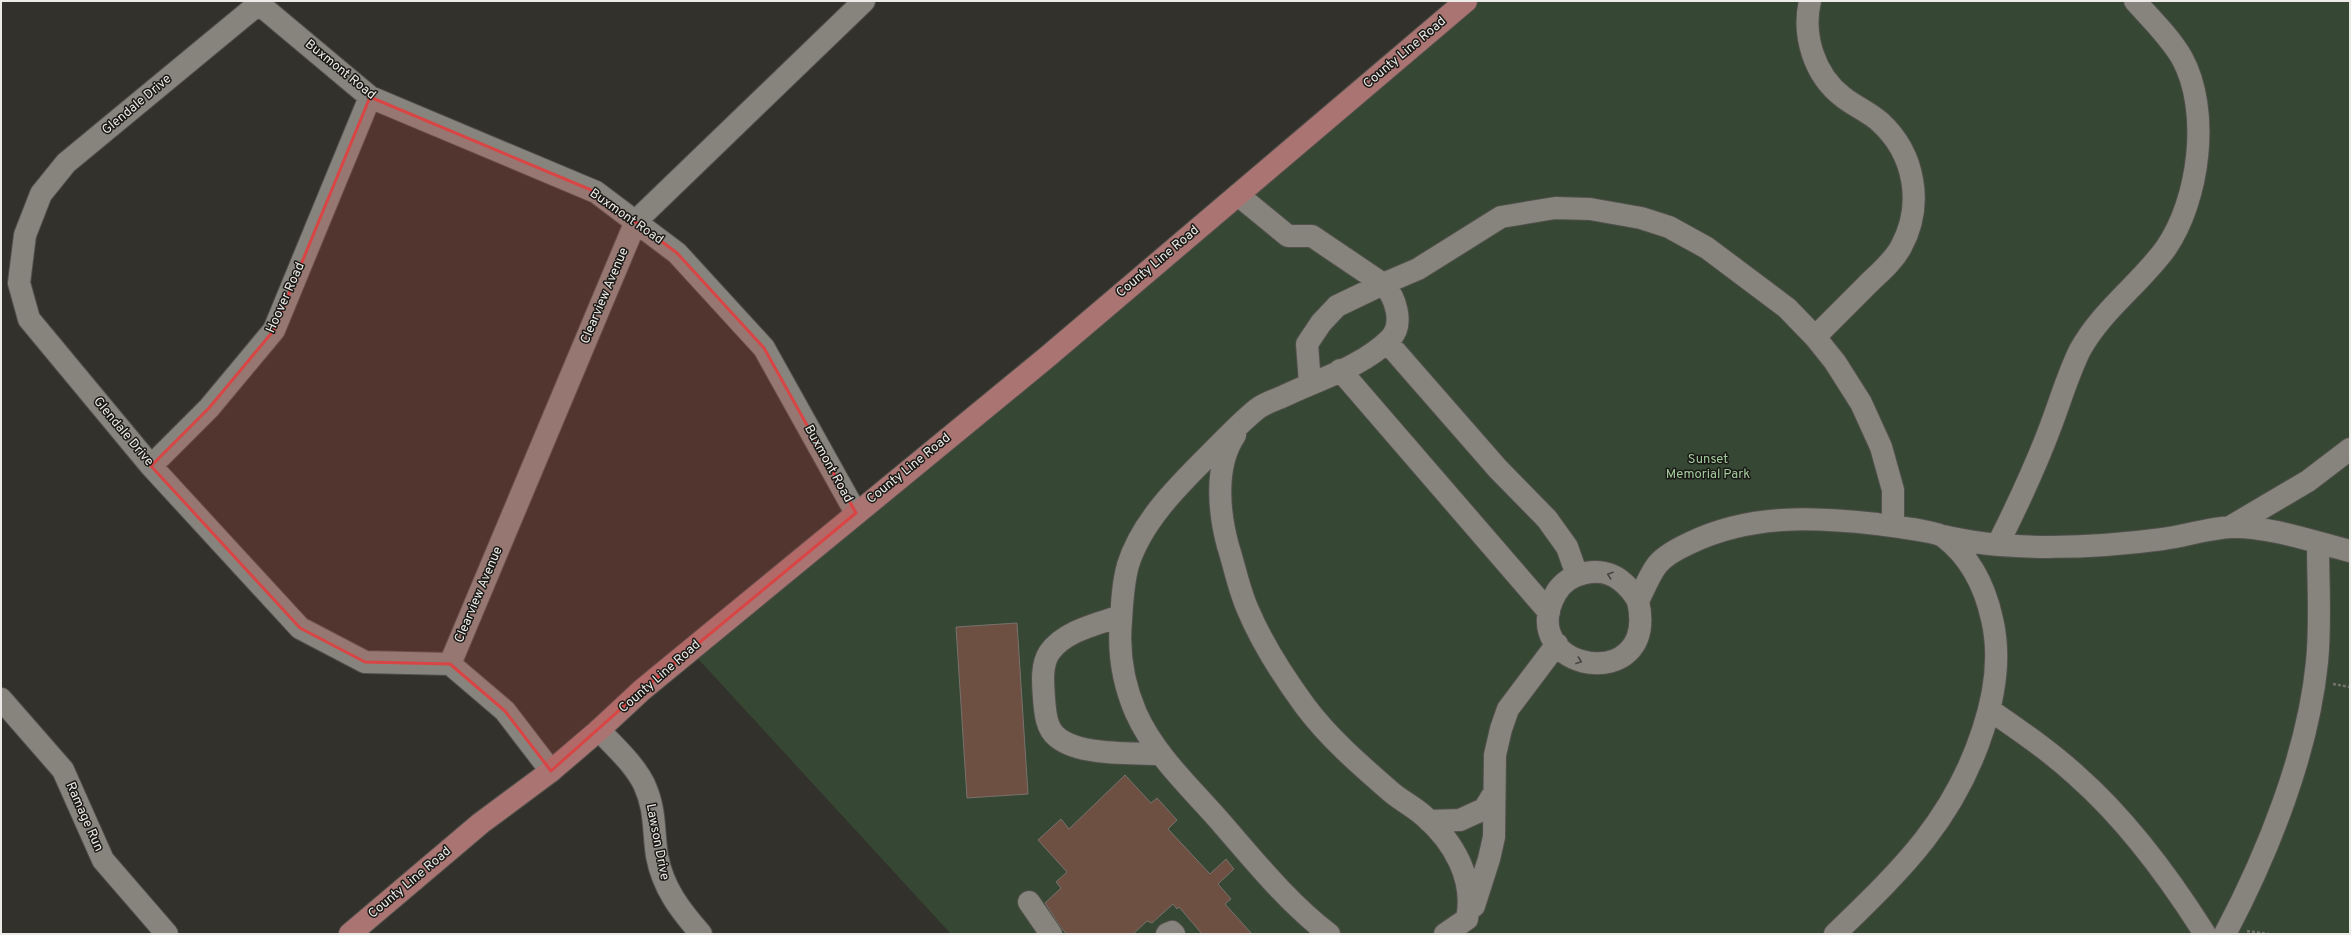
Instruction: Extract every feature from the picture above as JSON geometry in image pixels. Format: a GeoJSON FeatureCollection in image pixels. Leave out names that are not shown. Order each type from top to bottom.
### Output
{"type":"FeatureCollection","features":[{"type":"Feature","properties":{"kind":"main road","name":"County Line Road"},"geometry":{"type":"LineString","coordinates":[[351,934],[481,823],[551,770],[600,730],[642,690],[1046,358],[1466,1]]}},
{"type":"Feature","properties":{"kind":"street","name":"Clearview Avenue"},"geometry":{"type":"LineString","coordinates":[[450,664],[636,221],[864,1]]}},
{"type":"Feature","properties":{"kind":"street"},"geometry":{"type":"LineString","coordinates":[[1810,1],[1808,31],[1815,60],[1826,79],[1841,95],[1879,121],[1893,135],[1904,152],[1911,171],[1914,191],[1910,223],[1900,247],[1889,263],[1815,337]]}},
{"type":"Feature","properties":{"kind":"street"},"geometry":{"type":"LineString","coordinates":[[1998,544],[2029,483],[2080,350],[2107,313],[2166,248],[2186,207],[2194,174],[2198,136],[2196,95],[2190,76],[2174,47],[2135,1]]}},
{"type":"Feature","properties":{"kind":"street","name":"Buxmont Road"},"geometry":{"type":"LineString","coordinates":[[261,2],[370,97],[596,192],[676,253],[764,348],[856,513]]}},
{"type":"Feature","properties":{"kind":"street","name":"Glendale Drive"},"geometry":{"type":"LineString","coordinates":[[261,2],[66,163],[41,194],[24,235],[19,283],[29,320],[151,466],[300,628],[365,662],[450,664]]}},
{"type":"Feature","properties":{"kind":"street","name":"Hoover Road"},"geometry":{"type":"LineString","coordinates":[[151,466],[209,408],[274,330],[370,97]]}},
{"type":"Feature","properties":{"kind":"street"},"geometry":{"type":"LineString","coordinates":[[1238,195],[1288,236],[1312,236],[1383,284],[1395,301],[1397,313],[1396,327],[1392,337],[1387,342],[1360,361],[1264,405],[1248,418],[1184,481],[1149,524],[1137,543],[1128,565],[1123,589],[1120,662],[1126,690],[1137,715],[1161,754],[1279,888],[1307,917],[1329,934]]}},
{"type":"Feature","properties":{"kind":"street"},"geometry":{"type":"LineString","coordinates":[[1310,383],[1308,344],[1321,323],[1337,306],[1418,269],[1501,217],[1555,208],[1607,211],[1655,223],[1695,240],[1787,308],[1815,337],[1849,382],[1872,425],[1893,490],[1893,526]]}},
{"type":"Feature","properties":{"kind":"street"},"geometry":{"type":"LineString","coordinates":[[1387,342],[1498,469],[1547,519],[1567,547],[1577,575]]}},
{"type":"Feature","properties":{"kind":"street"},"geometry":{"type":"LineString","coordinates":[[1340,370],[1549,612]]}},
{"type":"Feature","properties":{"kind":"street"},"geometry":{"type":"LineString","coordinates":[[1248,418],[1226,452],[1221,481],[1221,506],[1224,531],[1248,610],[1265,644],[1305,706],[1342,750],[1393,794],[1408,803],[1429,821],[1451,848],[1469,885],[1470,903],[1465,929]]}},
{"type":"Feature","properties":{"kind":"street"},"geometry":{"type":"LineString","coordinates":[[2230,527],[2308,481],[2350,449]]}},
{"type":"Feature","properties":{"kind":"street"},"geometry":{"type":"LineString","coordinates":[[1638,601],[1657,564],[1666,556],[1709,534],[1737,525],[1765,520],[1794,518],[1893,526],[1972,543],[1998,544],[2114,544],[2164,539],[2230,527],[2251,527],[2350,551]]}},
{"type":"Feature","properties":{"kind":"street"},"geometry":{"type":"LineString","coordinates":[[1835,934],[1893,878],[1943,816],[1962,784],[1976,753],[1990,710],[1998,659],[1996,635],[1990,611],[1978,577],[1943,536]]}},
{"type":"Feature","properties":{"kind":"street"},"geometry":{"type":"LineString","coordinates":[[2225,934],[2255,874],[2279,814],[2303,738],[2312,701],[2318,661],[2318,543]]}},
{"type":"Feature","properties":{"kind":"street"},"geometry":{"type":"LineString","coordinates":[[1592,572],[1606,573],[1619,579],[1630,588],[1638,601],[1641,615],[1640,630],[1633,644],[1616,658],[1595,664],[1580,662],[1567,655],[1557,644],[1549,623],[1549,612],[1558,590],[1577,575],[1592,572]]}},
{"type":"Feature","properties":{"kind":"street"},"geometry":{"type":"LineString","coordinates":[[1121,616],[1082,629],[1064,640],[1049,654],[1043,676],[1046,718],[1057,737],[1077,747],[1115,752],[1161,754]]}},
{"type":"Feature","properties":{"kind":"street"},"geometry":{"type":"LineString","coordinates":[[1465,929],[1489,860],[1494,837],[1495,755],[1508,709],[1557,644]]}},
{"type":"Feature","properties":{"kind":"street"},"geometry":{"type":"LineString","coordinates":[[450,664],[505,711],[551,770]]}},
{"type":"Feature","properties":{"kind":"street","name":"Ramage Run"},"geometry":{"type":"LineString","coordinates":[[1,699],[63,770],[103,860],[167,934]]}},
{"type":"Feature","properties":{"kind":"street"},"geometry":{"type":"LineString","coordinates":[[1990,710],[2046,750],[2078,776],[2117,815],[2148,851],[2205,934]]}},
{"type":"Feature","properties":{"kind":"street","name":"Lawson Drive"},"geometry":{"type":"LineString","coordinates":[[600,730],[635,770],[644,785],[653,809],[657,854],[662,878],[672,899],[701,934]]}},
{"type":"Feature","properties":{"kind":"street"},"geometry":{"type":"LineString","coordinates":[[1429,821],[1460,820],[1484,809],[1494,793]]}},
{"type":"Feature","properties":{"kind":"street"},"geometry":{"type":"LineString","coordinates":[[1030,902],[1051,934]]}},
{"type":"Feature","properties":{"kind":"street"},"geometry":{"type":"LineString","coordinates":[[1444,934],[1465,929]]}},
{"type":"Feature","properties":{"kind":"street"},"geometry":{"type":"LineString","coordinates":[[1167,934],[1172,932],[1174,934]]}},
{"type":"Feature","properties":{"kind":"highlighted area"},"geometry":{"type":"Polygon","coordinates":[[[370,97],[596,192],[677,253],[764,348],[856,513],[642,690],[551,771],[505,711],[450,664],[365,662],[300,628],[151,466],[209,408],[274,330],[370,97]]]}},
{"type":"Feature","properties":{"kind":"green space","name":"Sunset Memorial Park"},"geometry":{"type":"Polygon","coordinates":[[[1462,1],[2350,1],[2350,934],[951,934],[690,650],[1462,1]]]}},
{"type":"Feature","properties":{"kind":"building"},"geometry":{"type":"Polygon","coordinates":[[[1017,623],[1028,794],[967,798],[956,627],[1017,623]]]}},
{"type":"Feature","properties":{"kind":"building"},"geometry":{"type":"Polygon","coordinates":[[[1125,775],[1151,803],[1157,798],[1177,820],[1168,829],[1210,874],[1226,859],[1234,869],[1218,884],[1231,899],[1225,904],[1252,934],[1202,934],[1179,907],[1177,909],[1173,904],[1152,923],[1147,921],[1133,934],[1067,934],[1062,929],[1045,903],[1061,888],[1056,882],[1067,872],[1038,840],[1061,819],[1069,829],[1125,775]]]}}]}
